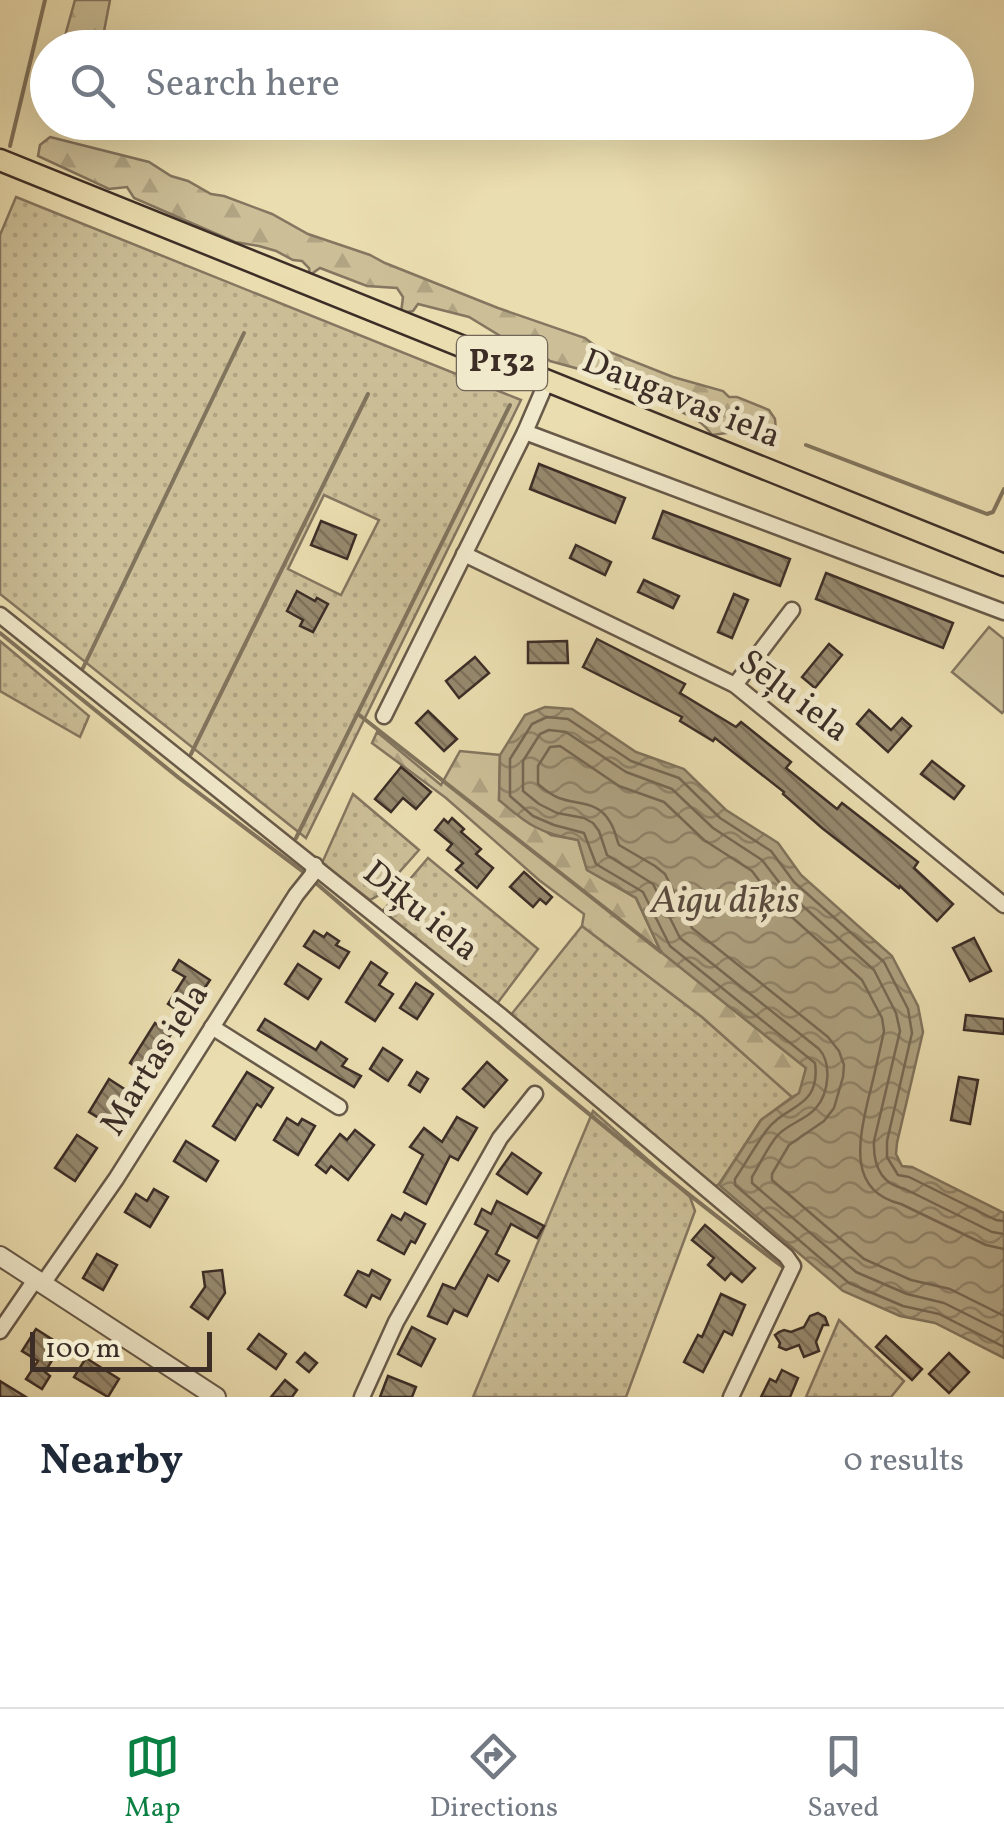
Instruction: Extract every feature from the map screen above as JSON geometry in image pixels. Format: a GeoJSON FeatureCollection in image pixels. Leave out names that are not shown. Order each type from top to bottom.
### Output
{"type":"FeatureCollection","features":[{"type":"Feature","properties":{"kind":"main road","name":"Daugavas iela"},"geometry":{"type":"LineString","coordinates":[[0,160],[1004,564]]}},
{"type":"Feature","properties":{"kind":"street"},"geometry":{"type":"LineString","coordinates":[[384,716],[547,381]]}},
{"type":"Feature","properties":{"kind":"street"},"geometry":{"type":"LineString","coordinates":[[525,432],[1004,612]]}},
{"type":"Feature","properties":{"kind":"street","name":"Sēļu iela"},"geometry":{"type":"LineString","coordinates":[[464,554],[735,685],[1003,901]]}},
{"type":"Feature","properties":{"kind":"street"},"geometry":{"type":"LineString","coordinates":[[735,685],[792,610]]}},
{"type":"Feature","properties":{"kind":"street","name":"Dīķu iela"},"geometry":{"type":"LineString","coordinates":[[0,615],[517,1029],[786,1256],[793,1266],[730,1397]]}},
{"type":"Feature","properties":{"kind":"street","name":"Martas iela"},"geometry":{"type":"LineString","coordinates":[[0,1332],[116,1178],[312,874],[314,865]]}},
{"type":"Feature","properties":{"kind":"street"},"geometry":{"type":"LineString","coordinates":[[212,1028],[338,1107]]}},
{"type":"Feature","properties":{"kind":"street"},"geometry":{"type":"LineString","coordinates":[[362,1397],[396,1322],[500,1138],[535,1094]]}},
{"type":"Feature","properties":{"kind":"street"},"geometry":{"type":"LineString","coordinates":[[0,1256],[212,1396]]}},
{"type":"Feature","properties":{"kind":"green space"},"geometry":{"type":"Polygon","coordinates":[[[75,0],[110,0],[104,30],[67,30],[75,0]]]}},
{"type":"Feature","properties":{"kind":"green space"},"geometry":{"type":"Polygon","coordinates":[[[46,140],[62,140],[149,162],[171,176],[272,214],[308,234],[585,338],[597,347],[673,377],[723,391],[729,397],[769,410],[776,432],[763,435],[740,427],[734,432],[712,435],[699,422],[643,390],[615,388],[615,381],[608,377],[550,361],[533,348],[507,340],[469,317],[418,304],[413,311],[401,313],[403,297],[397,288],[367,286],[320,268],[310,275],[302,261],[235,242],[134,198],[127,187],[109,189],[38,156],[40,145],[46,140]]]}},
{"type":"Feature","properties":{"kind":"green space"},"geometry":{"type":"Polygon","coordinates":[[[16,197],[521,400],[306,838],[0,594],[0,235],[16,197]],[[324,495],[288,569],[341,595],[379,520],[324,495]]]}},
{"type":"Feature","properties":{"kind":"green space"},"geometry":{"type":"Polygon","coordinates":[[[989,627],[1004,639],[1002,713],[952,672],[989,627]]]}},
{"type":"Feature","properties":{"kind":"green space"},"geometry":{"type":"Polygon","coordinates":[[[0,641],[89,716],[80,737],[0,691],[0,641]]]}},
{"type":"Feature","properties":{"kind":"green space"},"geometry":{"type":"Polygon","coordinates":[[[377,732],[441,785],[460,751],[500,755],[499,800],[551,835],[578,840],[587,870],[636,898],[661,952],[806,1068],[800,1093],[792,1097],[702,1017],[582,926],[584,914],[446,798],[372,743],[377,732]]]}},
{"type":"Feature","properties":{"kind":"green space"},"geometry":{"type":"Polygon","coordinates":[[[353,794],[419,850],[370,900],[322,863],[353,794]]]}},
{"type":"Feature","properties":{"kind":"green space"},"geometry":{"type":"Polygon","coordinates":[[[428,858],[538,949],[496,1005],[381,913],[428,858]]]}},
{"type":"Feature","properties":{"kind":"green space"},"geometry":{"type":"Polygon","coordinates":[[[582,926],[702,1017],[792,1097],[761,1120],[719,1184],[712,1188],[510,1016],[582,926]]]}},
{"type":"Feature","properties":{"kind":"green space"},"geometry":{"type":"Polygon","coordinates":[[[593,1111],[690,1197],[695,1211],[626,1397],[473,1397],[593,1111]]]}},
{"type":"Feature","properties":{"kind":"green space"},"geometry":{"type":"Polygon","coordinates":[[[839,1320],[904,1381],[891,1397],[806,1397],[839,1320]]]}},
{"type":"Feature","properties":{"kind":"water","name":"Aigu dīķis"},"geometry":{"type":"Polygon","coordinates":[[[545,707],[572,709],[636,752],[684,769],[726,810],[778,843],[801,875],[892,956],[918,1006],[923,1032],[896,1154],[902,1166],[912,1167],[1004,1213],[1004,1358],[935,1323],[900,1316],[843,1291],[719,1185],[761,1120],[799,1093],[806,1068],[661,952],[636,898],[587,870],[578,840],[535,827],[499,800],[500,755],[525,715],[545,707]]]}},
{"type":"Feature","properties":{"kind":"building"},"geometry":{"type":"Polygon","coordinates":[[[539,464],[625,498],[615,523],[530,489],[539,464]]]}},
{"type":"Feature","properties":{"kind":"building"},"geometry":{"type":"Polygon","coordinates":[[[663,511],[790,559],[780,586],[653,538],[663,511]]]}},
{"type":"Feature","properties":{"kind":"building"},"geometry":{"type":"Polygon","coordinates":[[[321,521],[356,535],[347,559],[311,545],[321,521]]]}},
{"type":"Feature","properties":{"kind":"building"},"geometry":{"type":"Polygon","coordinates":[[[576,545],[611,562],[605,575],[570,558],[576,545]]]}},
{"type":"Feature","properties":{"kind":"building"},"geometry":{"type":"Polygon","coordinates":[[[826,573],[953,623],[943,648],[816,599],[826,573]]]}},
{"type":"Feature","properties":{"kind":"building"},"geometry":{"type":"Polygon","coordinates":[[[644,580],[679,596],[673,608],[638,592],[644,580]]]}},
{"type":"Feature","properties":{"kind":"building"},"geometry":{"type":"Polygon","coordinates":[[[297,591],[328,604],[313,632],[300,626],[303,620],[287,611],[297,591]]]}},
{"type":"Feature","properties":{"kind":"building"},"geometry":{"type":"Polygon","coordinates":[[[734,594],[748,600],[732,638],[718,632],[734,594]]]}},
{"type":"Feature","properties":{"kind":"building"},"geometry":{"type":"Polygon","coordinates":[[[597,639],[685,684],[680,693],[736,727],[741,722],[791,762],[786,768],[837,809],[842,803],[918,862],[914,868],[953,904],[937,921],[900,886],[822,828],[784,792],[715,738],[713,741],[680,721],[682,717],[583,667],[597,639]]]}},
{"type":"Feature","properties":{"kind":"building"},"geometry":{"type":"Polygon","coordinates":[[[567,641],[568,663],[528,663],[528,642],[567,641]]]}},
{"type":"Feature","properties":{"kind":"building"},"geometry":{"type":"Polygon","coordinates":[[[829,644],[842,655],[815,688],[802,677],[829,644]]]}},
{"type":"Feature","properties":{"kind":"building"},"geometry":{"type":"Polygon","coordinates":[[[475,657],[489,673],[459,698],[446,681],[475,657]]]}},
{"type":"Feature","properties":{"kind":"building"},"geometry":{"type":"Polygon","coordinates":[[[869,710],[891,730],[902,718],[911,726],[888,752],[857,724],[869,710]]]}},
{"type":"Feature","properties":{"kind":"building"},"geometry":{"type":"Polygon","coordinates":[[[428,711],[457,739],[444,751],[416,723],[428,711]]]}},
{"type":"Feature","properties":{"kind":"building"},"geometry":{"type":"Polygon","coordinates":[[[932,761],[964,786],[954,799],[921,774],[932,761]]]}},
{"type":"Feature","properties":{"kind":"building"},"geometry":{"type":"Polygon","coordinates":[[[401,767],[431,792],[416,809],[403,798],[391,812],[375,799],[401,767]]]}},
{"type":"Feature","properties":{"kind":"building"},"geometry":{"type":"Polygon","coordinates":[[[452,818],[481,849],[476,854],[493,868],[477,888],[456,870],[463,863],[447,850],[452,844],[435,830],[444,819],[448,823],[452,818]]]}},
{"type":"Feature","properties":{"kind":"building"},"geometry":{"type":"Polygon","coordinates":[[[524,872],[552,897],[546,904],[540,899],[533,907],[510,887],[524,872]]]}},
{"type":"Feature","properties":{"kind":"building"},"geometry":{"type":"Polygon","coordinates":[[[314,931],[324,937],[327,933],[339,941],[336,945],[349,952],[339,968],[304,946],[314,931]]]}},
{"type":"Feature","properties":{"kind":"building"},"geometry":{"type":"Polygon","coordinates":[[[974,938],[991,971],[970,981],[953,948],[974,938]]]}},
{"type":"Feature","properties":{"kind":"building"},"geometry":{"type":"Polygon","coordinates":[[[179,960],[210,980],[186,1016],[168,1004],[185,977],[173,970],[179,960]]]}},
{"type":"Feature","properties":{"kind":"building"},"geometry":{"type":"Polygon","coordinates":[[[371,962],[387,973],[379,985],[393,994],[375,1021],[346,1002],[371,962]]]}},
{"type":"Feature","properties":{"kind":"building"},"geometry":{"type":"Polygon","coordinates":[[[298,964],[321,979],[308,999],[285,984],[298,964]]]}},
{"type":"Feature","properties":{"kind":"building"},"geometry":{"type":"Polygon","coordinates":[[[416,983],[433,994],[417,1019],[400,1008],[416,983]]]}},
{"type":"Feature","properties":{"kind":"building"},"geometry":{"type":"Polygon","coordinates":[[[966,1015],[1004,1019],[1004,1034],[964,1030],[966,1015]]]}},
{"type":"Feature","properties":{"kind":"building"},"geometry":{"type":"Polygon","coordinates":[[[265,1019],[316,1050],[321,1042],[347,1059],[342,1066],[361,1076],[354,1087],[258,1030],[265,1019]]]}},
{"type":"Feature","properties":{"kind":"building"},"geometry":{"type":"Polygon","coordinates":[[[155,1023],[171,1034],[146,1074],[130,1063],[155,1023]]]}},
{"type":"Feature","properties":{"kind":"building"},"geometry":{"type":"Polygon","coordinates":[[[383,1048],[402,1060],[388,1081],[370,1069],[383,1048]]]}},
{"type":"Feature","properties":{"kind":"building"},"geometry":{"type":"Polygon","coordinates":[[[487,1062],[507,1080],[484,1107],[463,1089],[487,1062]]]}},
{"type":"Feature","properties":{"kind":"building"},"geometry":{"type":"Polygon","coordinates":[[[247,1072],[273,1088],[261,1107],[257,1104],[235,1140],[213,1126],[247,1072]]]}},
{"type":"Feature","properties":{"kind":"building"},"geometry":{"type":"Polygon","coordinates":[[[417,1072],[428,1079],[420,1092],[409,1085],[417,1072]]]}},
{"type":"Feature","properties":{"kind":"building"},"geometry":{"type":"Polygon","coordinates":[[[959,1077],[978,1080],[970,1124],[951,1120],[959,1077]]]}},
{"type":"Feature","properties":{"kind":"building"},"geometry":{"type":"Polygon","coordinates":[[[109,1079],[132,1094],[112,1126],[89,1112],[109,1079]]]}},
{"type":"Feature","properties":{"kind":"building"},"geometry":{"type":"Polygon","coordinates":[[[457,1117],[477,1128],[458,1160],[450,1156],[426,1204],[404,1192],[423,1155],[410,1147],[424,1128],[442,1142],[457,1117]]]}},
{"type":"Feature","properties":{"kind":"building"},"geometry":{"type":"Polygon","coordinates":[[[287,1118],[298,1125],[302,1119],[315,1126],[298,1155],[274,1140],[287,1118]]]}},
{"type":"Feature","properties":{"kind":"building"},"geometry":{"type":"Polygon","coordinates":[[[355,1130],[374,1145],[348,1180],[331,1166],[326,1173],[316,1165],[340,1134],[347,1140],[355,1130]]]}},
{"type":"Feature","properties":{"kind":"building"},"geometry":{"type":"Polygon","coordinates":[[[77,1135],[97,1148],[75,1181],[55,1168],[77,1135]]]}},
{"type":"Feature","properties":{"kind":"building"},"geometry":{"type":"Polygon","coordinates":[[[186,1141],[218,1161],[206,1181],[174,1161],[186,1141]]]}},
{"type":"Feature","properties":{"kind":"building"},"geometry":{"type":"Polygon","coordinates":[[[512,1153],[541,1173],[527,1194],[497,1174],[512,1153]]]}},
{"type":"Feature","properties":{"kind":"building"},"geometry":{"type":"Polygon","coordinates":[[[154,1189],[168,1197],[150,1227],[125,1212],[136,1194],[147,1201],[154,1189]]]}},
{"type":"Feature","properties":{"kind":"building"},"geometry":{"type":"Polygon","coordinates":[[[497,1201],[544,1226],[537,1238],[511,1224],[496,1254],[509,1261],[498,1281],[488,1275],[467,1316],[454,1310],[447,1324],[428,1316],[443,1284],[455,1289],[488,1231],[475,1224],[482,1209],[491,1214],[497,1201]]]}},
{"type":"Feature","properties":{"kind":"building"},"geometry":{"type":"Polygon","coordinates":[[[405,1213],[425,1224],[404,1254],[378,1240],[392,1215],[401,1220],[405,1213]]]}},
{"type":"Feature","properties":{"kind":"building"},"geometry":{"type":"Polygon","coordinates":[[[705,1225],[755,1268],[742,1282],[731,1273],[725,1280],[708,1265],[714,1258],[692,1240],[705,1225]]]}},
{"type":"Feature","properties":{"kind":"building"},"geometry":{"type":"Polygon","coordinates":[[[97,1254],[117,1265],[103,1290],[83,1278],[97,1254]]]}},
{"type":"Feature","properties":{"kind":"building"},"geometry":{"type":"Polygon","coordinates":[[[222,1270],[225,1293],[208,1319],[191,1307],[205,1287],[203,1272],[222,1270]]]}},
{"type":"Feature","properties":{"kind":"building"},"geometry":{"type":"Polygon","coordinates":[[[372,1270],[390,1280],[380,1299],[372,1295],[366,1307],[345,1295],[358,1271],[369,1276],[372,1270]]]}},
{"type":"Feature","properties":{"kind":"building"},"geometry":{"type":"Polygon","coordinates":[[[721,1294],[745,1305],[732,1335],[724,1331],[703,1372],[684,1362],[698,1335],[702,1337],[721,1294]]]}},
{"type":"Feature","properties":{"kind":"building"},"geometry":{"type":"Polygon","coordinates":[[[818,1313],[828,1325],[823,1325],[816,1342],[819,1351],[804,1357],[799,1345],[786,1350],[779,1347],[775,1335],[804,1327],[810,1316],[818,1313]]]}},
{"type":"Feature","properties":{"kind":"building"},"geometry":{"type":"Polygon","coordinates":[[[412,1327],[435,1339],[421,1366],[398,1354],[412,1327]]]}},
{"type":"Feature","properties":{"kind":"building"},"geometry":{"type":"Polygon","coordinates":[[[36,1329],[61,1345],[45,1372],[50,1376],[42,1389],[26,1379],[38,1361],[22,1351],[36,1329]]]}},
{"type":"Feature","properties":{"kind":"building"},"geometry":{"type":"Polygon","coordinates":[[[259,1334],[286,1354],[276,1369],[248,1349],[259,1334]]]}},
{"type":"Feature","properties":{"kind":"building"},"geometry":{"type":"Polygon","coordinates":[[[886,1336],[922,1369],[912,1380],[876,1347],[886,1336]]]}},
{"type":"Feature","properties":{"kind":"building"},"geometry":{"type":"Polygon","coordinates":[[[305,1353],[317,1363],[309,1372],[297,1362],[305,1353]]]}},
{"type":"Feature","properties":{"kind":"building"},"geometry":{"type":"Polygon","coordinates":[[[949,1353],[969,1372],[949,1393],[929,1374],[949,1353]]]}},
{"type":"Feature","properties":{"kind":"building"},"geometry":{"type":"Polygon","coordinates":[[[86,1358],[119,1379],[108,1397],[74,1377],[86,1358]]]}},
{"type":"Feature","properties":{"kind":"building"},"geometry":{"type":"Polygon","coordinates":[[[782,1370],[798,1378],[790,1397],[761,1397],[770,1379],[776,1382],[782,1370]]]}},
{"type":"Feature","properties":{"kind":"building"},"geometry":{"type":"Polygon","coordinates":[[[388,1376],[416,1387],[412,1397],[380,1397],[388,1376]]]}},
{"type":"Feature","properties":{"kind":"building"},"geometry":{"type":"Polygon","coordinates":[[[285,1380],[297,1390],[292,1397],[271,1397],[285,1380]]]}},
{"type":"Feature","properties":{"kind":"building"},"geometry":{"type":"Polygon","coordinates":[[[0,1381],[26,1397],[0,1397],[0,1381]]]}},
{"type":"Feature","properties":{"kind":"waterway"},"geometry":{"type":"LineString","coordinates":[[38,30],[45,0]]}},
{"type":"Feature","properties":{"kind":"waterway"},"geometry":{"type":"LineString","coordinates":[[10,146],[30,63]]}},
{"type":"Feature","properties":{"kind":"waterway"},"geometry":{"type":"LineString","coordinates":[[83,668],[244,333]]}},
{"type":"Feature","properties":{"kind":"waterway"},"geometry":{"type":"LineString","coordinates":[[191,754],[368,394]]}},
{"type":"Feature","properties":{"kind":"waterway"},"geometry":{"type":"LineString","coordinates":[[296,838],[510,405]]}},
{"type":"Feature","properties":{"kind":"waterway"},"geometry":{"type":"LineString","coordinates":[[806,445],[987,514],[993,512],[1004,489]]}},
{"type":"Feature","properties":{"kind":"waterway"},"geometry":{"type":"LineString","coordinates":[[0,633],[179,778],[302,871]]}},
{"type":"Feature","properties":{"kind":"waterway"},"geometry":{"type":"LineString","coordinates":[[358,714],[661,952]]}},
{"type":"Feature","properties":{"kind":"waterway"},"geometry":{"type":"LineString","coordinates":[[317,884],[605,1127],[783,1267]]}}]}
